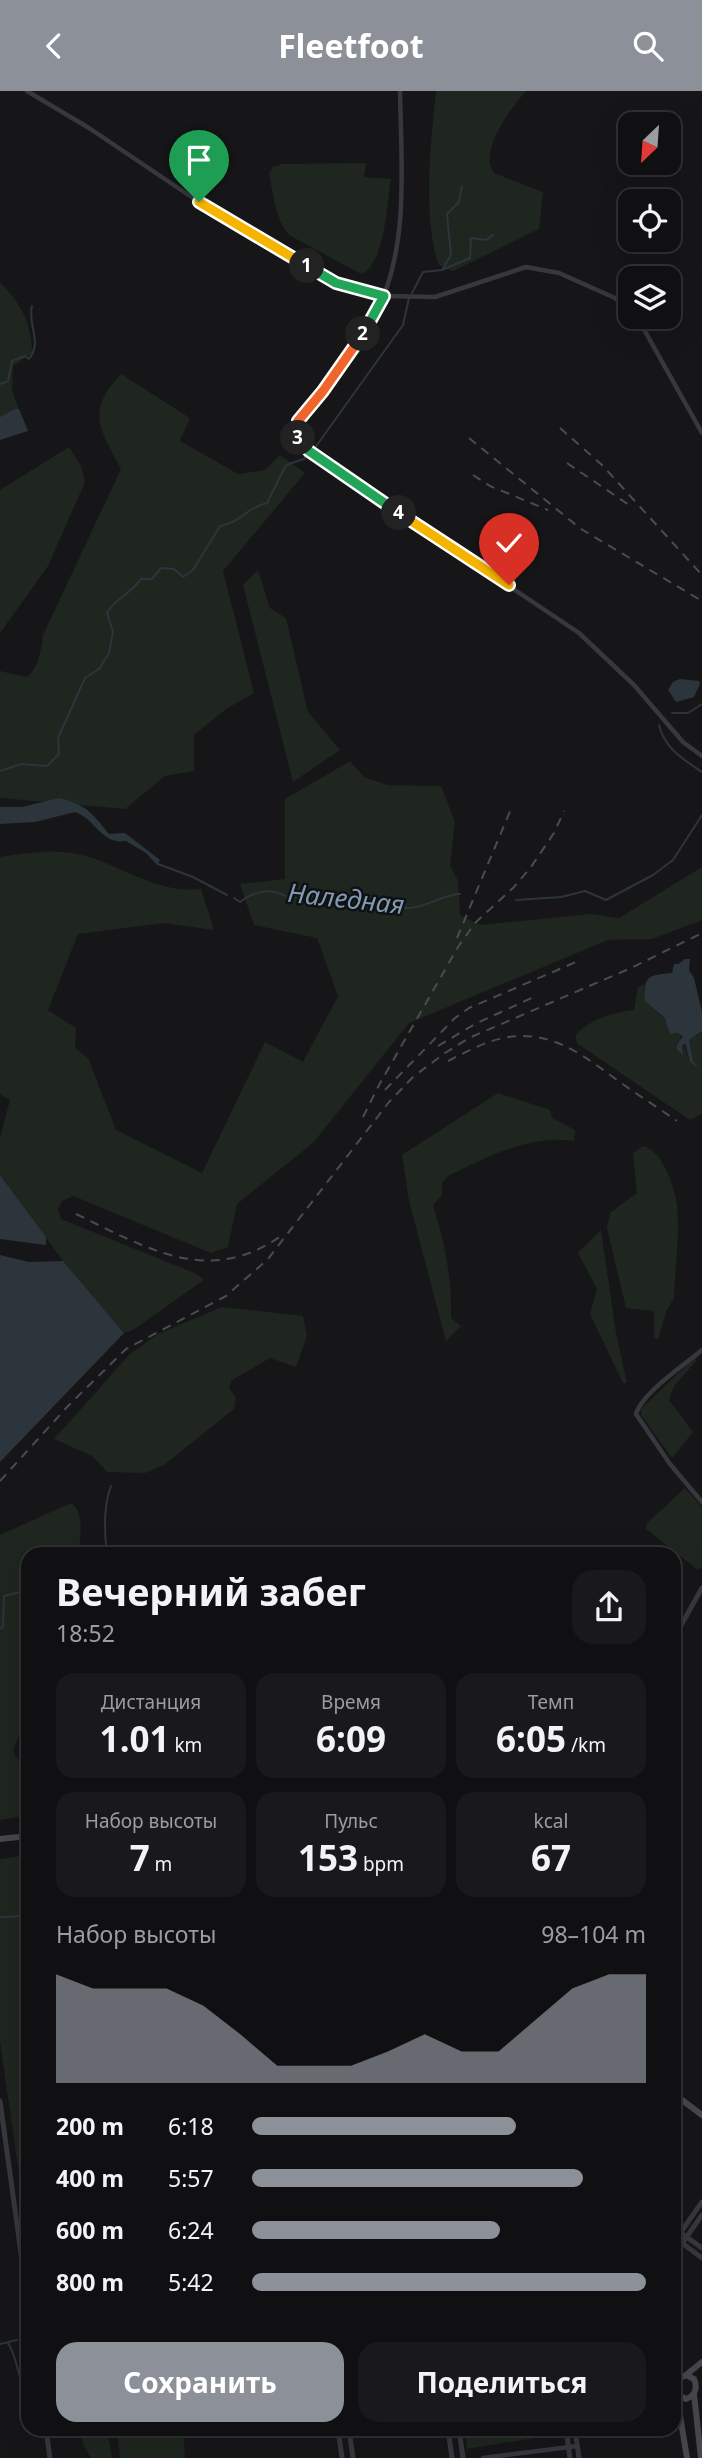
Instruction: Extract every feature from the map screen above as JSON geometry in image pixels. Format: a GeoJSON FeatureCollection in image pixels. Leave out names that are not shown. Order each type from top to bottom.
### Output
{"type":"FeatureCollection","features":[{"type":"Feature","properties":{"kind":"main road"},"geometry":{"type":"LineString","coordinates":[[0,1839],[21,1837]]}},
{"type":"Feature","properties":{"kind":"main road"},"geometry":{"type":"LineString","coordinates":[[681,2099],[702,2115]]}},
{"type":"Feature","properties":{"kind":"main road"},"geometry":{"type":"LineString","coordinates":[[681,2375],[702,2362]]}},
{"type":"Feature","properties":{"kind":"main road"},"geometry":{"type":"LineString","coordinates":[[681,2377],[694,2379],[701,2458]]}},
{"type":"Feature","properties":{"kind":"main road"},"geometry":{"type":"LineString","coordinates":[[681,2397],[686,2399],[702,2382]]}},
{"type":"Feature","properties":{"kind":"main road"},"geometry":{"type":"LineString","coordinates":[[681,2426],[687,2458]]}},
{"type":"Feature","properties":{"kind":"street"},"geometry":{"type":"LineString","coordinates":[[27,91],[199,202],[336,283],[384,296],[435,297],[526,267],[559,273],[618,301]]}},
{"type":"Feature","properties":{"kind":"street"},"geometry":{"type":"LineString","coordinates":[[400,91],[401,203],[397,239],[384,296],[350,353],[298,421],[298,437],[309,451],[324,462],[579,633],[607,657],[683,742],[702,757]]}},
{"type":"Feature","properties":{"kind":"street"},"geometry":{"type":"LineString","coordinates":[[644,329],[702,433]]}},
{"type":"Feature","properties":{"kind":"street"},"geometry":{"type":"LineString","coordinates":[[702,1350],[647,1398],[638,1407],[636,1414],[676,1473],[702,1501]]}},
{"type":"Feature","properties":{"kind":"street"},"geometry":{"type":"LineString","coordinates":[[681,1626],[702,1588]]}},
{"type":"Feature","properties":{"kind":"street"},"geometry":{"type":"LineString","coordinates":[[0,2101],[21,2253]]}},
{"type":"Feature","properties":{"kind":"street"},"geometry":{"type":"LineString","coordinates":[[681,2231],[702,2202]]}},
{"type":"Feature","properties":{"kind":"street"},"geometry":{"type":"LineString","coordinates":[[702,2215],[682,2243],[702,2257]]}},
{"type":"Feature","properties":{"kind":"street"},"geometry":{"type":"LineString","coordinates":[[681,2238],[687,2237],[702,2248]]}},
{"type":"Feature","properties":{"kind":"street"},"geometry":{"type":"LineString","coordinates":[[47,2436],[50,2458]]}},
{"type":"Feature","properties":{"kind":"street"},"geometry":{"type":"LineString","coordinates":[[339,2436],[342,2458]]}},
{"type":"Feature","properties":{"kind":"street"},"geometry":{"type":"LineString","coordinates":[[350,2436],[353,2458]]}},
{"type":"Feature","properties":{"kind":"street"},"geometry":{"type":"LineString","coordinates":[[449,2436],[452,2458]]}},
{"type":"Feature","properties":{"kind":"street"},"geometry":{"type":"LineString","coordinates":[[460,2436],[463,2458]]}},
{"type":"Feature","properties":{"kind":"street"},"geometry":{"type":"LineString","coordinates":[[567,2436],[570,2458]]}},
{"type":"Feature","properties":{"kind":"street"},"geometry":{"type":"LineString","coordinates":[[576,2436],[579,2458]]}},
{"type":"Feature","properties":{"kind":"street"},"geometry":{"type":"LineString","coordinates":[[483,2458],[578,2446]]}},
{"type":"Feature","properties":{"kind":"shaded area"},"geometry":{"type":"Polygon","coordinates":[[[436,91],[526,91],[498,130],[490,153],[490,164],[494,173],[543,192],[539,229],[453,271],[439,265],[431,226],[429,179],[436,91]]]}},
{"type":"Feature","properties":{"kind":"shaded area"},"geometry":{"type":"Polygon","coordinates":[[[366,163],[364,177],[391,179],[380,246],[369,268],[361,274],[289,235],[278,213],[269,173],[273,167],[282,164],[366,163]]]}},
{"type":"Feature","properties":{"kind":"shaded area"},"geometry":{"type":"Polygon","coordinates":[[[0,283],[14,298],[24,315],[30,333],[32,353],[13,366],[12,390],[19,409],[0,417],[0,283]]]}},
{"type":"Feature","properties":{"kind":"shaded area"},"geometry":{"type":"Polygon","coordinates":[[[121,374],[190,418],[180,441],[238,474],[265,470],[280,455],[305,473],[223,571],[254,693],[226,709],[194,735],[194,771],[165,776],[125,809],[0,798],[0,671],[27,677],[34,669],[43,635],[121,469],[102,431],[100,410],[110,387],[121,374]]]}},
{"type":"Feature","properties":{"kind":"shaded area"},"geometry":{"type":"Polygon","coordinates":[[[19,409],[28,431],[0,440],[0,417],[19,409]]]}},
{"type":"Feature","properties":{"kind":"shaded area"},"geometry":{"type":"Polygon","coordinates":[[[69,447],[81,466],[85,482],[48,566],[0,633],[0,490],[69,447]]]}},
{"type":"Feature","properties":{"kind":"shaded area"},"geometry":{"type":"Polygon","coordinates":[[[258,570],[270,608],[286,618],[308,712],[340,750],[293,782],[243,585],[258,570]]]}},
{"type":"Feature","properties":{"kind":"shaded area"},"geometry":{"type":"Polygon","coordinates":[[[680,679],[699,681],[700,684],[694,697],[676,702],[668,690],[673,682],[680,679]]]}},
{"type":"Feature","properties":{"kind":"shaded area"},"geometry":{"type":"Polygon","coordinates":[[[350,761],[364,777],[387,785],[441,786],[455,822],[450,865],[458,881],[460,915],[480,925],[591,914],[619,918],[702,867],[702,920],[652,939],[608,940],[409,1023],[313,1143],[237,1204],[228,1247],[211,1253],[73,1196],[62,1201],[58,1209],[61,1219],[197,1274],[204,1280],[133,1330],[124,1333],[63,1261],[0,1175],[0,1138],[10,1100],[0,1094],[0,857],[65,852],[87,856],[171,888],[201,889],[214,930],[163,923],[78,934],[48,1010],[76,1028],[75,1048],[88,1058],[116,1130],[202,1173],[265,1042],[303,1062],[338,996],[317,938],[254,925],[240,884],[285,879],[285,799],[350,761]]]}},
{"type":"Feature","properties":{"kind":"shaded area"},"geometry":{"type":"Polygon","coordinates":[[[59,798],[88,811],[109,834],[125,833],[160,860],[157,865],[146,853],[126,841],[110,839],[75,812],[35,822],[0,824],[0,807],[22,807],[59,798]]]}},
{"type":"Feature","properties":{"kind":"shaded area"},"geometry":{"type":"Polygon","coordinates":[[[690,959],[689,970],[694,978],[702,1012],[702,1031],[689,1040],[693,1061],[700,1069],[690,1062],[685,1043],[682,1046],[683,1055],[677,1050],[683,1036],[678,1033],[670,1034],[665,1018],[645,1001],[645,986],[649,978],[672,973],[674,964],[690,959]]]}},
{"type":"Feature","properties":{"kind":"shaded area"},"geometry":{"type":"Polygon","coordinates":[[[644,984],[645,995],[650,1003],[665,1019],[673,1033],[682,1034],[679,1044],[683,1053],[683,1042],[690,1062],[698,1067],[693,1061],[689,1040],[702,1031],[702,1114],[690,1120],[578,1044],[575,1037],[593,1022],[634,1010],[638,987],[644,984]]]}},
{"type":"Feature","properties":{"kind":"shaded area"},"geometry":{"type":"Polygon","coordinates":[[[498,1093],[550,1110],[552,1118],[575,1130],[574,1141],[541,1141],[509,1149],[448,1176],[442,1183],[442,1195],[433,1205],[447,1261],[451,1318],[461,1326],[446,1341],[409,1201],[402,1155],[498,1093]]]}},
{"type":"Feature","properties":{"kind":"shaded area"},"geometry":{"type":"Polygon","coordinates":[[[643,1146],[656,1154],[662,1162],[674,1189],[678,1216],[674,1298],[666,1312],[658,1339],[654,1338],[654,1311],[626,1308],[607,1228],[610,1213],[637,1193],[633,1153],[643,1146]]]}},
{"type":"Feature","properties":{"kind":"shaded area"},"geometry":{"type":"Polygon","coordinates":[[[0,1175],[46,1237],[46,1245],[0,1239],[0,1175]]]}},
{"type":"Feature","properties":{"kind":"shaded area"},"geometry":{"type":"Polygon","coordinates":[[[601,1230],[616,1333],[627,1383],[623,1383],[590,1314],[597,1289],[578,1253],[601,1230]]]}},
{"type":"Feature","properties":{"kind":"shaded area"},"geometry":{"type":"Polygon","coordinates":[[[0,1255],[29,1262],[63,1261],[124,1333],[0,1462],[0,1255]]]}},
{"type":"Feature","properties":{"kind":"shaded area"},"geometry":{"type":"Polygon","coordinates":[[[222,1307],[303,1316],[307,1336],[296,1367],[270,1358],[232,1380],[229,1387],[236,1398],[234,1409],[164,1465],[145,1473],[107,1472],[92,1456],[54,1439],[130,1354],[158,1334],[222,1307]]]}},
{"type":"Feature","properties":{"kind":"shaded area"},"geometry":{"type":"Polygon","coordinates":[[[695,1357],[697,1360],[674,1386],[669,1400],[693,1432],[672,1458],[641,1415],[641,1409],[695,1357]]]}},
{"type":"Feature","properties":{"kind":"shaded area"},"geometry":{"type":"Polygon","coordinates":[[[685,1488],[702,1507],[702,1567],[698,1570],[681,1557],[681,1547],[669,1547],[646,1529],[647,1523],[685,1488]]]}},
{"type":"Feature","properties":{"kind":"shaded area"},"geometry":{"type":"Polygon","coordinates":[[[71,1503],[79,1513],[79,1547],[21,1547],[21,1731],[13,1751],[21,1765],[21,1816],[0,1820],[0,1535],[71,1503]]]}},
{"type":"Feature","properties":{"kind":"shaded area"},"geometry":{"type":"Polygon","coordinates":[[[21,1856],[21,2188],[0,2042],[0,1859],[21,1856]]]}},
{"type":"Feature","properties":{"kind":"shaded area"},"geometry":{"type":"Polygon","coordinates":[[[81,2436],[108,2436],[112,2458],[91,2458],[81,2436]]]}},
{"type":"Feature","properties":{"kind":"shaded area"},"geometry":{"type":"Polygon","coordinates":[[[118,2436],[183,2436],[185,2458],[120,2458],[118,2436]]]}},
{"type":"Feature","properties":{"kind":"shaded area"},"geometry":{"type":"Polygon","coordinates":[[[466,2436],[548,2436],[467,2449],[466,2436]]]}},
{"type":"Feature","properties":{"kind":"waterway"},"geometry":{"type":"LineString","coordinates":[[443,268],[451,255],[447,214],[459,202],[462,186]]}},
{"type":"Feature","properties":{"kind":"waterway"},"geometry":{"type":"LineString","coordinates":[[412,293],[423,272],[442,270],[470,258],[471,238],[486,240],[493,235]]}},
{"type":"Feature","properties":{"kind":"waterway"},"geometry":{"type":"LineString","coordinates":[[0,771],[21,764],[47,766],[59,754],[58,738],[85,678],[99,669],[109,653],[113,632],[107,613],[110,608],[141,579],[152,579],[161,568],[174,569],[183,577],[193,570],[220,526],[233,522],[267,503],[286,465],[304,459],[317,445],[403,325],[409,298]]}},
{"type":"Feature","properties":{"kind":"waterway"},"geometry":{"type":"LineString","coordinates":[[0,384],[8,381],[12,361],[25,356],[29,359],[33,352],[35,339],[31,320],[32,306]]}},
{"type":"Feature","properties":{"kind":"waterway","name":"Наледная"},"geometry":{"type":"LineString","coordinates":[[672,713],[688,713],[702,704]]}},
{"type":"Feature","properties":{"kind":"waterway","name":"Наледная"},"geometry":{"type":"LineString","coordinates":[[659,725],[670,747],[702,772]]}},
{"type":"Feature","properties":{"kind":"waterway","name":"Наледная"},"geometry":{"type":"LineString","coordinates":[[516,900],[561,897],[585,891],[606,900],[653,875],[673,860],[702,815]]}},
{"type":"Feature","properties":{"kind":"waterway","name":"Наледная"},"geometry":{"type":"LineString","coordinates":[[158,864],[193,877],[227,895]]}},
{"type":"Feature","properties":{"kind":"waterway","name":"Наледная"},"geometry":{"type":"LineString","coordinates":[[234,898],[240,902],[252,895],[270,891],[289,898],[381,898],[408,908],[460,894]]}},
{"type":"Feature","properties":{"kind":"waterway"},"geometry":{"type":"LineString","coordinates":[[106,1547],[105,1519],[111,1486]]}},
{"type":"Feature","properties":{"kind":"waterway"},"geometry":{"type":"LineString","coordinates":[[0,1629],[3,1627],[4,1596],[21,1592]]}},
{"type":"Feature","properties":{"kind":"waterway"},"geometry":{"type":"LineString","coordinates":[[0,1917],[21,1916]]}},
{"type":"Feature","properties":{"kind":"waterway"},"geometry":{"type":"LineString","coordinates":[[0,2344],[17,2340]]}},
{"type":"Feature","properties":{"kind":"waterway"},"geometry":{"type":"LineString","coordinates":[[8,2343],[21,2380]]}},
{"type":"Feature","properties":{"kind":"railway"},"geometry":{"type":"LineString","coordinates":[[560,428],[602,465],[702,575]]}},
{"type":"Feature","properties":{"kind":"railway"},"geometry":{"type":"LineString","coordinates":[[469,438],[581,529],[702,601]]}},
{"type":"Feature","properties":{"kind":"railway"},"geometry":{"type":"LineString","coordinates":[[567,463],[629,505]]}},
{"type":"Feature","properties":{"kind":"railway"},"geometry":{"type":"LineString","coordinates":[[473,475],[490,486],[548,510]]}},
{"type":"Feature","properties":{"kind":"railway"},"geometry":{"type":"LineString","coordinates":[[457,938],[511,809]]}},
{"type":"Feature","properties":{"kind":"railway"},"geometry":{"type":"LineString","coordinates":[[363,1117],[458,947],[475,923],[514,887],[531,867],[554,833],[564,811]]}},
{"type":"Feature","properties":{"kind":"railway"},"geometry":{"type":"LineString","coordinates":[[0,1481],[68,1406],[126,1349],[226,1296],[268,1259],[389,1102],[413,1077],[469,1038],[631,968],[702,933]]}},
{"type":"Feature","properties":{"kind":"railway"},"geometry":{"type":"LineString","coordinates":[[385,1090],[455,1018],[469,1008],[576,962]]}},
{"type":"Feature","properties":{"kind":"railway"},"geometry":{"type":"LineString","coordinates":[[438,1046],[475,1024],[536,996]]}},
{"type":"Feature","properties":{"kind":"railway"},"geometry":{"type":"LineString","coordinates":[[448,1061],[503,1038],[538,1037],[553,1041],[582,1056],[677,1121]]}},
{"type":"Feature","properties":{"kind":"railway"},"geometry":{"type":"LineString","coordinates":[[76,1214],[153,1249],[178,1257],[203,1260],[228,1259],[254,1251],[281,1236]]}},
{"type":"Feature","properties":{"kind":"route"},"geometry":{"type":"LineString","coordinates":[[199,202],[336,283],[384,296],[350,353],[298,421],[298,437],[302,445],[324,462],[509,585]]}}]}
